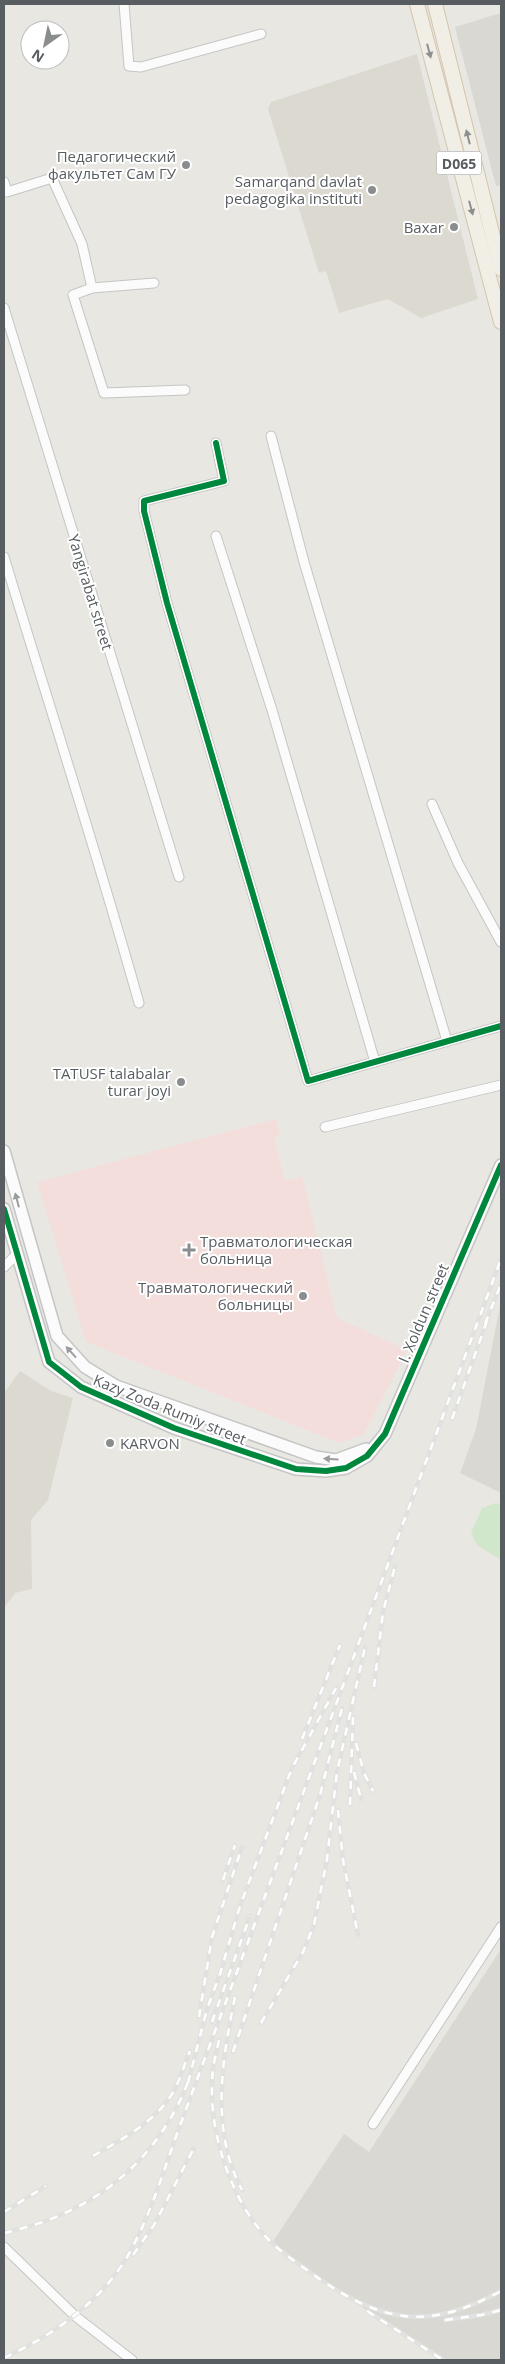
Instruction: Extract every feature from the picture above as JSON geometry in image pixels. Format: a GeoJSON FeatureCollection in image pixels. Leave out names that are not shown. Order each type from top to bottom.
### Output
{"type":"FeatureCollection","features":[{"type":"Feature","properties":{"kind":"main road","name":"D065"},"geometry":{"type":"LineString","coordinates":[[417,4],[501,322]]}},
{"type":"Feature","properties":{"kind":"main road","name":"D065"},"geometry":{"type":"LineString","coordinates":[[435,4],[501,269]]}},
{"type":"Feature","properties":{"kind":"street"},"geometry":{"type":"LineString","coordinates":[[124,4],[128,66],[141,67],[261,34]]}},
{"type":"Feature","properties":{"kind":"street"},"geometry":{"type":"LineString","coordinates":[[4,182],[6,192],[52,178],[82,244],[92,288]]}},
{"type":"Feature","properties":{"kind":"street"},"geometry":{"type":"LineString","coordinates":[[154,283],[92,288],[73,295],[104,393],[185,390]]}},
{"type":"Feature","properties":{"kind":"street","name":"Yangirabat street"},"geometry":{"type":"LineString","coordinates":[[4,308],[179,877]]}},
{"type":"Feature","properties":{"kind":"street"},"geometry":{"type":"LineString","coordinates":[[271,436],[304,562],[448,1041]]}},
{"type":"Feature","properties":{"kind":"street"},"geometry":{"type":"LineString","coordinates":[[216,443],[224,481],[144,501],[167,603],[308,1081],[501,1026]]}},
{"type":"Feature","properties":{"kind":"street"},"geometry":{"type":"LineString","coordinates":[[216,536],[272,710],[375,1062]]}},
{"type":"Feature","properties":{"kind":"street"},"geometry":{"type":"LineString","coordinates":[[4,557],[58,727],[139,1003]]}},
{"type":"Feature","properties":{"kind":"street"},"geometry":{"type":"LineString","coordinates":[[432,804],[458,863],[501,942]]}},
{"type":"Feature","properties":{"kind":"street"},"geometry":{"type":"LineString","coordinates":[[325,1127],[501,1085]]}},
{"type":"Feature","properties":{"kind":"street","name":"Kazy Zoda Rumiy street"},"geometry":{"type":"LineString","coordinates":[[4,1151],[57,1336],[85,1367],[116,1386],[316,1458],[336,1460],[345,1458],[377,1444]]}},
{"type":"Feature","properties":{"kind":"street","name":"I. Xoldun street"},"geometry":{"type":"LineString","coordinates":[[356,1463],[367,1456],[384,1434],[501,1165]]}},
{"type":"Feature","properties":{"kind":"street","name":"Kazy Zoda Rumiy street"},"geometry":{"type":"LineString","coordinates":[[4,1209],[49,1362],[81,1387],[174,1428],[279,1465],[296,1469],[336,1471],[356,1463]]}},
{"type":"Feature","properties":{"kind":"street"},"geometry":{"type":"LineString","coordinates":[[4,1266],[17,1254]]}},
{"type":"Feature","properties":{"kind":"street"},"geometry":{"type":"LineString","coordinates":[[373,2124],[501,1927]]}},
{"type":"Feature","properties":{"kind":"street"},"geometry":{"type":"LineString","coordinates":[[4,2247],[75,2316],[132,2360]]}},
{"type":"Feature","properties":{"kind":"shaded area"},"geometry":{"type":"Polygon","coordinates":[[[501,13],[501,185],[496,186],[455,27],[501,13]]]}},
{"type":"Feature","properties":{"kind":"shaded area","name":"Samarqand davlat pedagogika instituti"},"geometry":{"type":"Polygon","coordinates":[[[417,54],[478,299],[421,318],[388,299],[339,313],[326,271],[319,273],[268,109],[271,102],[417,54]]]}},
{"type":"Feature","properties":{"kind":"shaded area","name":"Травматологическая больница"},"geometry":{"type":"Polygon","coordinates":[[[276,1119],[280,1135],[274,1137],[285,1181],[302,1176],[337,1318],[407,1350],[364,1434],[339,1443],[86,1342],[37,1182],[276,1119]]]}},
{"type":"Feature","properties":{"kind":"shaded area"},"geometry":{"type":"Polygon","coordinates":[[[501,1301],[501,1493],[460,1473],[476,1429],[501,1301]]]}},
{"type":"Feature","properties":{"kind":"shaded area"},"geometry":{"type":"Polygon","coordinates":[[[20,1371],[51,1391],[73,1398],[48,1500],[31,1520],[32,1589],[15,1593],[4,1608],[4,1393],[20,1371]]]}},
{"type":"Feature","properties":{"kind":"shaded area"},"geometry":{"type":"Polygon","coordinates":[[[501,1949],[501,2360],[441,2360],[286,2256],[272,2243],[344,2134],[369,2152],[501,1949]]]}},
{"type":"Feature","properties":{"kind":"green space"},"geometry":{"type":"Polygon","coordinates":[[[496,1503],[501,1505],[501,1560],[477,1545],[471,1533],[482,1508],[496,1503]]]}},
{"type":"Feature","properties":{"kind":"railway"},"geometry":{"type":"LineString","coordinates":[[4,2358],[53,2331],[96,2297],[120,2268],[146,2220],[501,1259]]}},
{"type":"Feature","properties":{"kind":"railway"},"geometry":{"type":"LineString","coordinates":[[485,1324],[501,1284]]}},
{"type":"Feature","properties":{"kind":"railway"},"geometry":{"type":"LineString","coordinates":[[452,1419],[488,1318]]}},
{"type":"Feature","properties":{"kind":"railway"},"geometry":{"type":"LineString","coordinates":[[374,1687],[383,1612],[395,1566]]}},
{"type":"Feature","properties":{"kind":"railway"},"geometry":{"type":"LineString","coordinates":[[302,1739],[340,1645]]}},
{"type":"Feature","properties":{"kind":"railway"},"geometry":{"type":"LineString","coordinates":[[261,2023],[303,1952],[314,1925],[327,1859],[337,1772],[365,1647]]}},
{"type":"Feature","properties":{"kind":"railway"},"geometry":{"type":"LineString","coordinates":[[188,2083],[207,2009],[220,1974],[240,1906],[292,1768],[336,1688]]}},
{"type":"Feature","properties":{"kind":"railway"},"geometry":{"type":"LineString","coordinates":[[233,2052],[320,1795],[342,1708]]}},
{"type":"Feature","properties":{"kind":"railway"},"geometry":{"type":"LineString","coordinates":[[350,1805],[353,1717]]}},
{"type":"Feature","properties":{"kind":"railway"},"geometry":{"type":"LineString","coordinates":[[356,1743],[364,1773],[373,1791]]}},
{"type":"Feature","properties":{"kind":"railway"},"geometry":{"type":"LineString","coordinates":[[354,1772],[361,1799]]}},
{"type":"Feature","properties":{"kind":"railway"},"geometry":{"type":"LineString","coordinates":[[338,1810],[343,1860],[358,1935]]}},
{"type":"Feature","properties":{"kind":"railway"},"geometry":{"type":"LineString","coordinates":[[223,1880],[235,1845]]}},
{"type":"Feature","properties":{"kind":"railway"},"geometry":{"type":"LineString","coordinates":[[199,2017],[212,1937],[242,1847]]}},
{"type":"Feature","properties":{"kind":"railway"},"geometry":{"type":"LineString","coordinates":[[212,2022],[250,1916]]}},
{"type":"Feature","properties":{"kind":"railway"},"geometry":{"type":"LineString","coordinates":[[235,1997],[223,2070],[222,2119],[232,2167],[242,2190]]}},
{"type":"Feature","properties":{"kind":"railway"},"geometry":{"type":"LineString","coordinates":[[219,2040],[213,2066],[212,2092],[218,2140],[234,2187],[245,2208],[258,2228],[273,2244],[295,2262],[342,2293],[386,2313],[429,2316],[451,2312],[475,2304],[501,2291]]}},
{"type":"Feature","properties":{"kind":"railway"},"geometry":{"type":"LineString","coordinates":[[93,2156],[137,2130],[156,2114],[175,2089],[190,2051]]}},
{"type":"Feature","properties":{"kind":"railway"},"geometry":{"type":"LineString","coordinates":[[4,2233],[66,2213],[93,2198],[118,2180],[140,2159],[160,2135],[176,2108],[190,2077]]}},
{"type":"Feature","properties":{"kind":"railway"},"geometry":{"type":"LineString","coordinates":[[133,2255],[154,2225],[194,2148]]}},
{"type":"Feature","properties":{"kind":"railway"},"geometry":{"type":"LineString","coordinates":[[4,2212],[46,2186]]}},
{"type":"Feature","properties":{"kind":"railway"},"geometry":{"type":"LineString","coordinates":[[445,2320],[501,2310]]}},
{"type":"Feature","properties":{"kind":"railway"},"geometry":{"type":"LineString","coordinates":[[367,2311],[443,2360]]}},
{"type":"Feature","properties":{"kind":"cycle path"},"geometry":{"type":"LineString","coordinates":[[216,443],[224,481],[144,501],[144,511],[167,603],[308,1081],[501,1026]]}},
{"type":"Feature","properties":{"kind":"cycle path"},"geometry":{"type":"LineString","coordinates":[[4,1209],[49,1362],[81,1387],[174,1428],[296,1469],[326,1471],[346,1468],[367,1456],[385,1434],[501,1165]]}},
{"type":"Feature","properties":{"kind":"place","name":"Педагогический факультет Сам ГУ"},"geometry":{"type":"Point","coordinates":[186,165]}},
{"type":"Feature","properties":{"kind":"place","name":"Samarqand davlat pedagogika instituti"},"geometry":{"type":"Point","coordinates":[372,190]}},
{"type":"Feature","properties":{"kind":"place","name":"Baxar"},"geometry":{"type":"Point","coordinates":[454,227]}},
{"type":"Feature","properties":{"kind":"place","name":"TATUSF talabalar turar joyi"},"geometry":{"type":"Point","coordinates":[181,1082]}},
{"type":"Feature","properties":{"kind":"place","name":"Травматологическая больница"},"geometry":{"type":"Point","coordinates":[189,1250]}},
{"type":"Feature","properties":{"kind":"place","name":"Травматологический больницы"},"geometry":{"type":"Point","coordinates":[303,1296]}},
{"type":"Feature","properties":{"kind":"place","name":"KARVON"},"geometry":{"type":"Point","coordinates":[110,1443]}}]}
